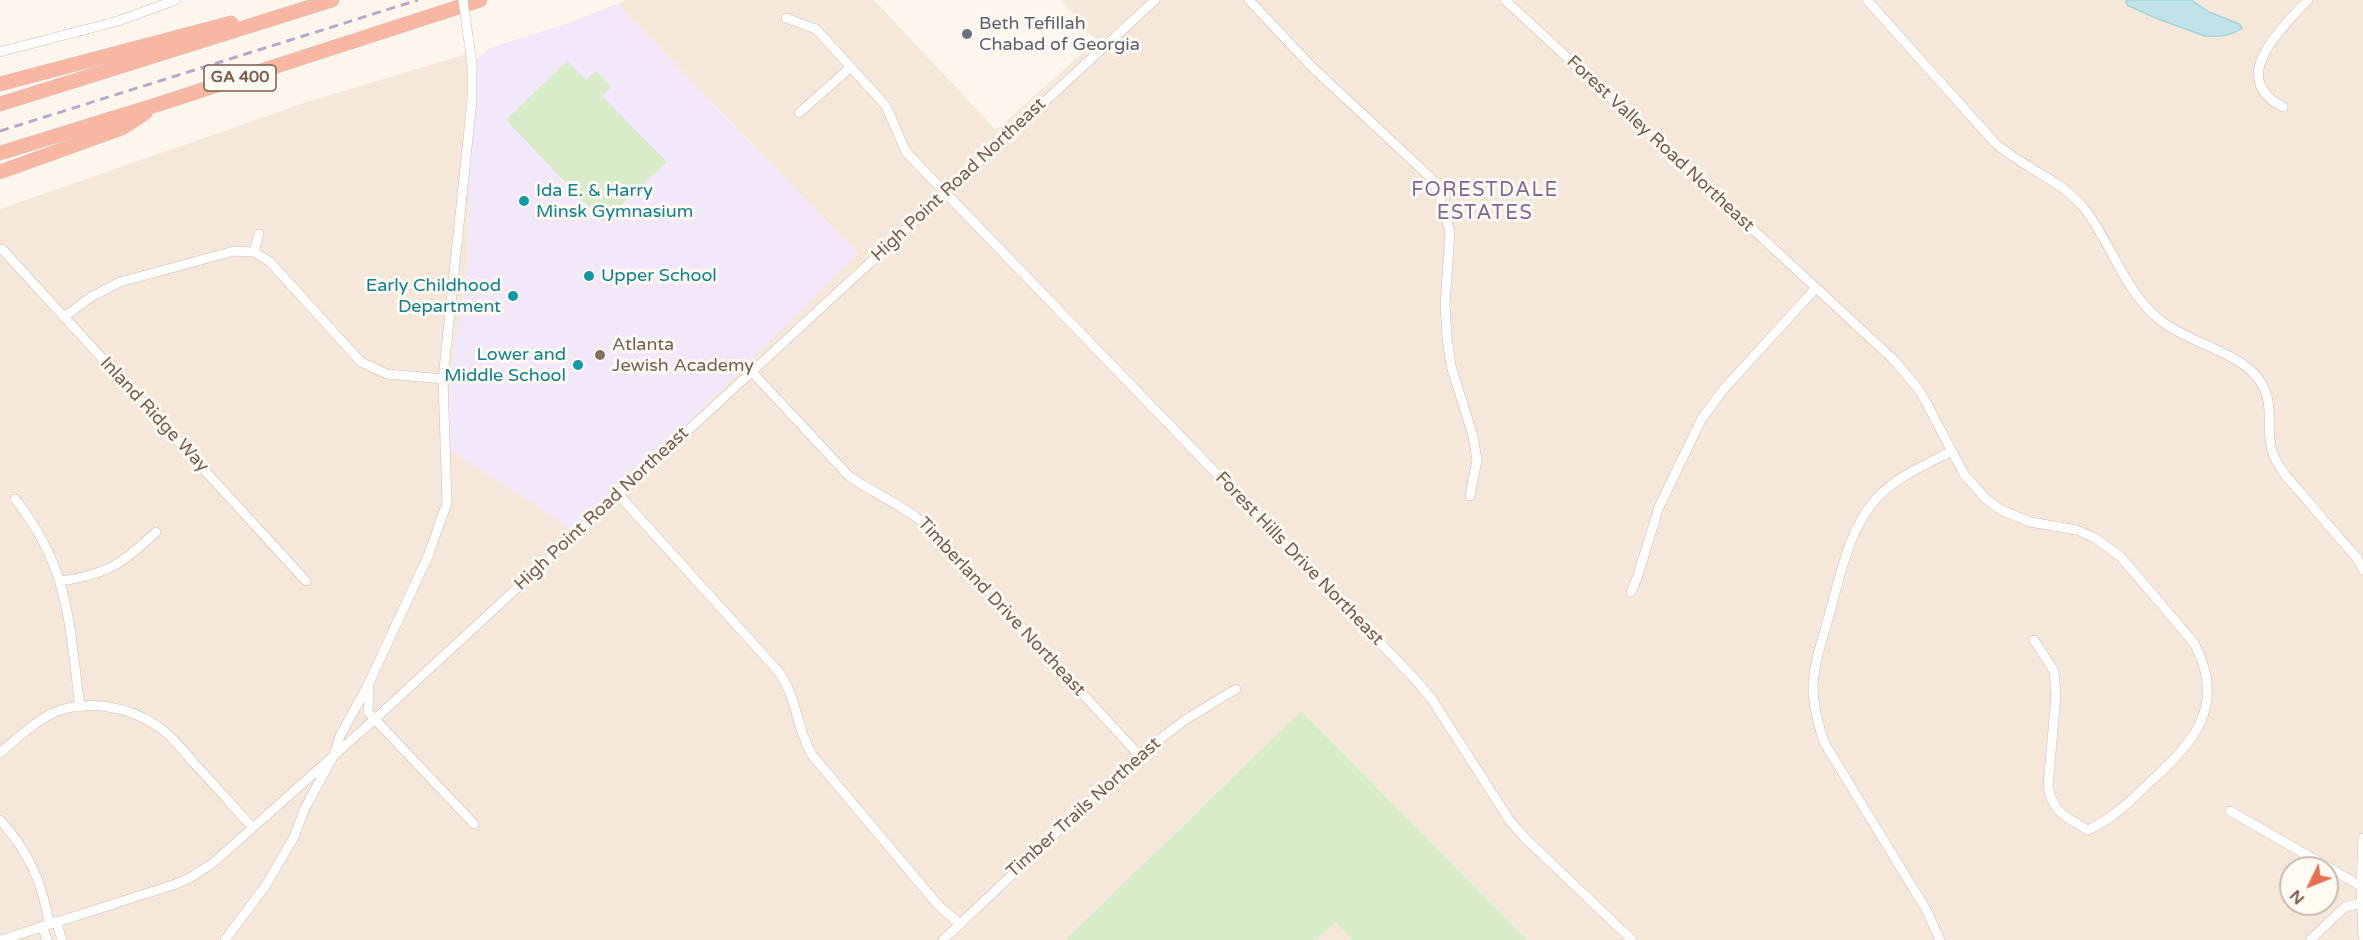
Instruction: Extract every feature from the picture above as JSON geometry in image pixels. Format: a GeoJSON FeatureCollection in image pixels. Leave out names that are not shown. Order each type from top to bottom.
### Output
{"type":"FeatureCollection","features":[{"type":"Feature","properties":{"kind":"highway"},"geometry":{"type":"LineString","coordinates":[[0,84],[122,50],[320,0]]}},
{"type":"Feature","properties":{"kind":"highway","name":"GA 400"},"geometry":{"type":"LineString","coordinates":[[0,104],[332,0]]}},
{"type":"Feature","properties":{"kind":"highway","name":"GA 400"},"geometry":{"type":"LineString","coordinates":[[0,153],[480,0]]}},
{"type":"Feature","properties":{"kind":"highway"},"geometry":{"type":"LineString","coordinates":[[0,172],[122,128],[159,104]]}},
{"type":"Feature","properties":{"kind":"street"},"geometry":{"type":"LineString","coordinates":[[0,52],[118,21],[176,0]]}},
{"type":"Feature","properties":{"kind":"street"},"geometry":{"type":"LineString","coordinates":[[225,940],[280,863],[294,837],[305,808],[334,755],[340,735],[369,683],[428,556],[447,503],[442,379],[472,100],[472,64],[463,0]]}},
{"type":"Feature","properties":{"kind":"street","name":"High Point Road Northeast"},"geometry":{"type":"LineString","coordinates":[[1,940],[188,879],[213,863],[375,719],[1155,0]]}},
{"type":"Feature","properties":{"kind":"street"},"geometry":{"type":"LineString","coordinates":[[1249,0],[1312,68],[1430,177],[1438,192],[1450,232],[1445,304],[1451,366],[1473,436],[1477,460],[1470,496]]}},
{"type":"Feature","properties":{"kind":"street","name":"Forest Valley Road Northeast"},"geometry":{"type":"LineString","coordinates":[[1505,0],[1909,376],[1930,408],[1974,488],[2001,510],[2030,522],[2077,530],[2112,549],[2187,634],[2202,658],[2207,675],[2206,710],[2193,737],[2163,770],[2111,819],[2088,830],[2062,815],[2050,800],[2048,786],[2056,696],[2054,671],[2034,640]]}},
{"type":"Feature","properties":{"kind":"street"},"geometry":{"type":"LineString","coordinates":[[1867,0],[1995,143],[2019,162],[2066,190],[2082,205],[2097,226],[2128,285],[2147,308],[2174,330],[2240,362],[2258,378],[2269,402],[2270,442],[2278,465],[2357,558],[2363,570]]}},
{"type":"Feature","properties":{"kind":"street"},"geometry":{"type":"LineString","coordinates":[[2283,107],[2270,98],[2262,86],[2259,76],[2260,58],[2275,36],[2308,0]]}},
{"type":"Feature","properties":{"kind":"street","name":"Forest Hills Drive Northeast"},"geometry":{"type":"LineString","coordinates":[[786,18],[816,29],[886,106],[906,153],[1413,677],[1431,698],[1510,821],[1632,940]]}},
{"type":"Feature","properties":{"kind":"street"},"geometry":{"type":"LineString","coordinates":[[799,113],[850,67]]}},
{"type":"Feature","properties":{"kind":"street"},"geometry":{"type":"LineString","coordinates":[[254,252],[259,234]]}},
{"type":"Feature","properties":{"kind":"street","name":"Inland Ridge Way"},"geometry":{"type":"LineString","coordinates":[[2,249],[306,581]]}},
{"type":"Feature","properties":{"kind":"street"},"geometry":{"type":"LineString","coordinates":[[64,317],[91,297],[120,282],[234,251],[254,252],[270,262],[361,362],[387,374],[442,379]]}},
{"type":"Feature","properties":{"kind":"street"},"geometry":{"type":"LineString","coordinates":[[1631,592],[1659,507],[1701,420],[1722,391],[1815,289]]}},
{"type":"Feature","properties":{"kind":"street","name":"Timberland Drive Northeast"},"geometry":{"type":"LineString","coordinates":[[751,371],[849,476],[864,487],[904,507],[930,528],[1139,755]]}},
{"type":"Feature","properties":{"kind":"street"},"geometry":{"type":"LineString","coordinates":[[1940,940],[1927,911],[1826,744],[1815,713],[1813,683],[1817,660],[1847,552],[1861,518],[1876,498],[1894,483],[1952,451]]}},
{"type":"Feature","properties":{"kind":"street"},"geometry":{"type":"LineString","coordinates":[[618,494],[778,670],[790,690],[801,733],[812,755],[939,906],[960,924]]}},
{"type":"Feature","properties":{"kind":"street"},"geometry":{"type":"LineString","coordinates":[[15,499],[42,537],[61,581],[80,707]]}},
{"type":"Feature","properties":{"kind":"street"},"geometry":{"type":"LineString","coordinates":[[61,581],[90,577],[113,568],[130,557],[156,532]]}},
{"type":"Feature","properties":{"kind":"street"},"geometry":{"type":"LineString","coordinates":[[369,683],[368,712],[474,824]]}},
{"type":"Feature","properties":{"kind":"street","name":"Timber Trails Northeast"},"geometry":{"type":"LineString","coordinates":[[943,940],[1139,755],[1185,720],[1236,689]]}},
{"type":"Feature","properties":{"kind":"street"},"geometry":{"type":"LineString","coordinates":[[0,753],[35,724],[53,713],[80,707],[98,706],[119,709],[139,715],[170,736],[252,827]]}},
{"type":"Feature","properties":{"kind":"street"},"geometry":{"type":"LineString","coordinates":[[2230,811],[2361,886]]}},
{"type":"Feature","properties":{"kind":"street"},"geometry":{"type":"LineString","coordinates":[[0,820],[27,853],[35,869],[46,904],[49,924],[47,940]]}},
{"type":"Feature","properties":{"kind":"street"},"geometry":{"type":"LineString","coordinates":[[2363,838],[2361,886],[2363,937]]}},
{"type":"Feature","properties":{"kind":"street"},"geometry":{"type":"LineString","coordinates":[[2310,940],[2345,907],[2362,903]]}},
{"type":"Feature","properties":{"kind":"street"},"geometry":{"type":"LineString","coordinates":[[49,924],[62,940]]}},
{"type":"Feature","properties":{"kind":"shaded area"},"geometry":{"type":"Polygon","coordinates":[[[625,0],[874,0],[996,130],[1096,41],[1061,0],[2363,0],[2363,940],[1527,940],[1301,711],[1065,940],[0,940],[0,209],[307,102],[470,53],[471,141],[467,264],[451,375],[445,447],[858,254],[617,4],[625,0]]]}},
{"type":"Feature","properties":{"kind":"shaded area"},"geometry":{"type":"Polygon","coordinates":[[[617,4],[858,254],[577,533],[445,447],[451,375],[467,264],[472,64],[489,48],[563,25],[617,4]]]}},
{"type":"Feature","properties":{"kind":"shaded area"},"geometry":{"type":"Polygon","coordinates":[[[1335,922],[1352,940],[1316,940],[1335,922]]]}},
{"type":"Feature","properties":{"kind":"green space"},"geometry":{"type":"Polygon","coordinates":[[[567,61],[586,80],[596,71],[611,87],[602,96],[667,162],[603,222],[506,120],[567,61]]]}},
{"type":"Feature","properties":{"kind":"green space"},"geometry":{"type":"Polygon","coordinates":[[[1301,711],[1527,940],[1352,940],[1335,922],[1316,940],[1065,940],[1301,711]]]}},
{"type":"Feature","properties":{"kind":"water"},"geometry":{"type":"Polygon","coordinates":[[[2126,0],[2191,0],[2209,12],[2239,24],[2242,28],[2225,35],[2205,36],[2127,5],[2126,0]]]}},
{"type":"Feature","properties":{"kind":"railway"},"geometry":{"type":"LineString","coordinates":[[0,131],[418,0]]}},
{"type":"Feature","properties":{"kind":"place","name":"Beth Tefillah Chabad of Georgia"},"geometry":{"type":"Point","coordinates":[967,34]}},
{"type":"Feature","properties":{"kind":"place","name":"Ida E. & Harry Minsk Gymnasium"},"geometry":{"type":"Point","coordinates":[524,201]}},
{"type":"Feature","properties":{"kind":"place","name":"Upper School"},"geometry":{"type":"Point","coordinates":[589,276]}},
{"type":"Feature","properties":{"kind":"place","name":"Early Childhood Department"},"geometry":{"type":"Point","coordinates":[513,296]}},
{"type":"Feature","properties":{"kind":"place","name":"Atlanta Jewish Academy"},"geometry":{"type":"Point","coordinates":[600,355]}},
{"type":"Feature","properties":{"kind":"place","name":"Lower and Middle School"},"geometry":{"type":"Point","coordinates":[578,365]}},
{"type":"Feature","properties":{"kind":"district","name":"FORESTDALE ESTATES"},"geometry":{"type":"Point","coordinates":[1485,202]}}]}
